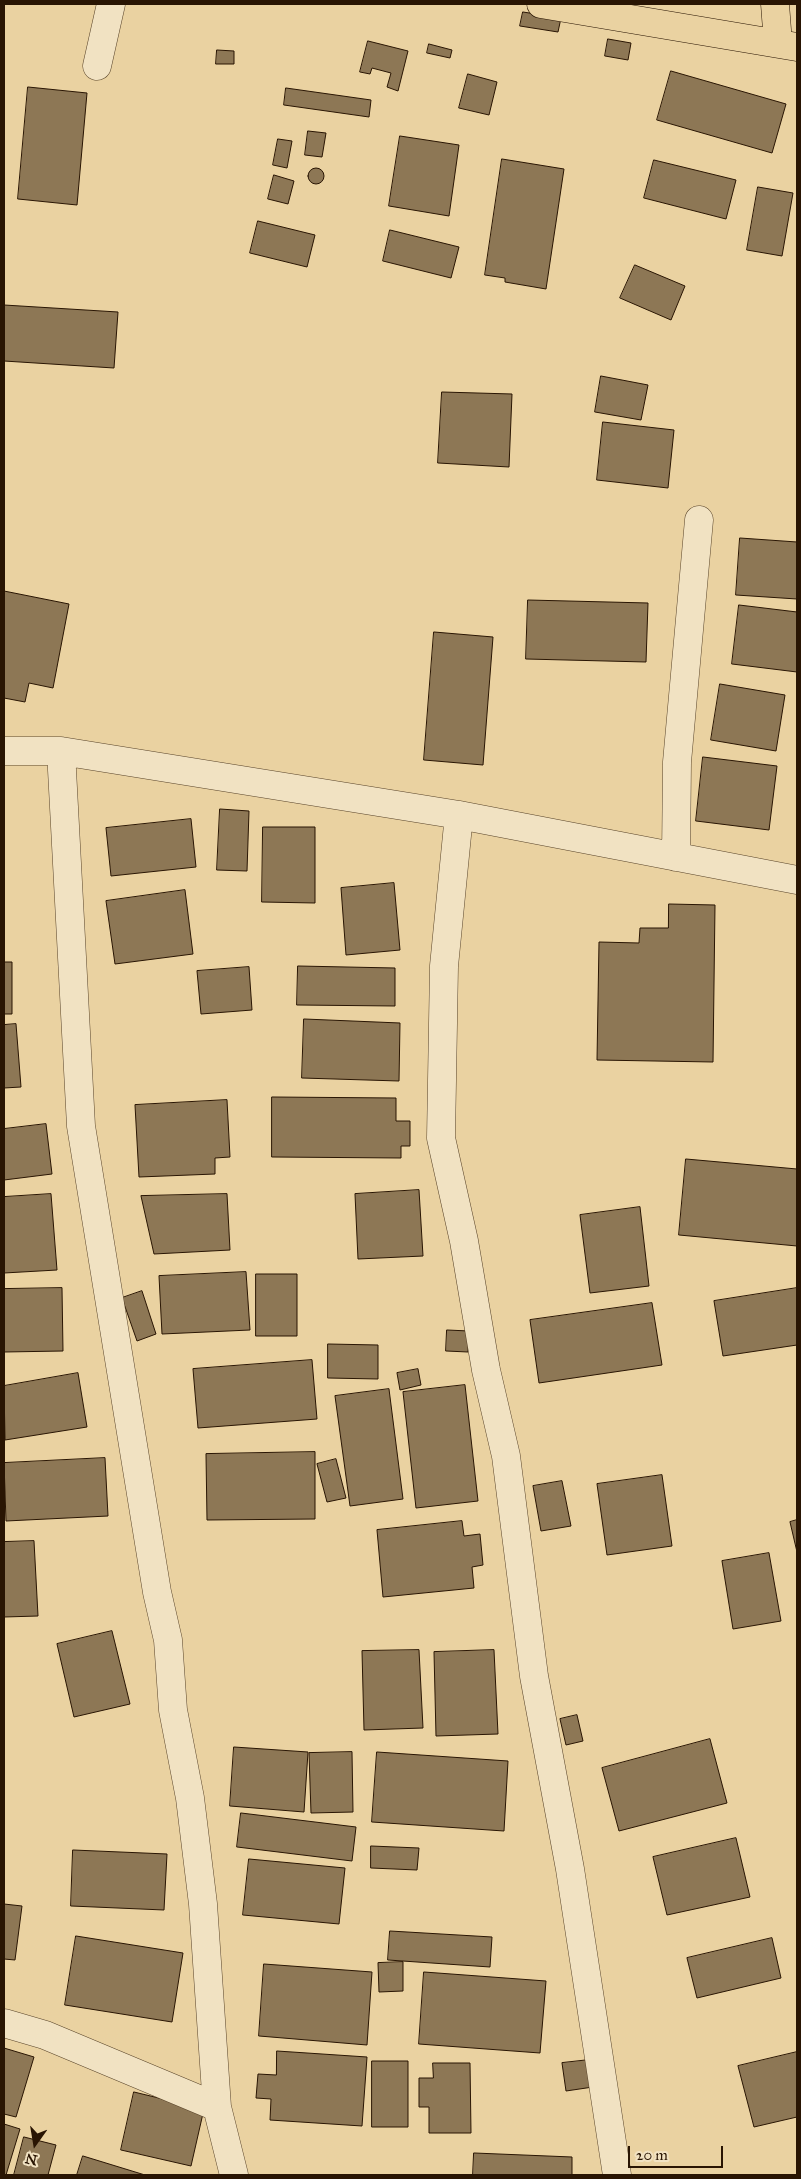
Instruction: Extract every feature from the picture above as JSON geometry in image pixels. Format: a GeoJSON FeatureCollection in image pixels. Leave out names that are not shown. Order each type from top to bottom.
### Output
{"type":"FeatureCollection","features":[{"type":"Feature","properties":{"kind":"highway"},"geometry":{"type":"LineString","coordinates":[[541,4],[788,45],[776,4]]}},
{"type":"Feature","properties":{"kind":"street"},"geometry":{"type":"LineString","coordinates":[[96,66],[111,4]]}},
{"type":"Feature","properties":{"kind":"street"},"geometry":{"type":"LineString","coordinates":[[676,857],[677,762],[699,520]]}},
{"type":"Feature","properties":{"kind":"street"},"geometry":{"type":"LineString","coordinates":[[4,751],[61,751],[459,814],[797,880]]}},
{"type":"Feature","properties":{"kind":"street"},"geometry":{"type":"LineString","coordinates":[[61,751],[81,1126],[157,1592],[168,1640],[173,1710],[190,1798],[203,1904],[217,2107],[234,2175]]}},
{"type":"Feature","properties":{"kind":"street"},"geometry":{"type":"LineString","coordinates":[[459,814],[444,966],[441,1138],[464,1242],[486,1370],[506,1456],[534,1676],[570,1870],[617,2175]]}},
{"type":"Feature","properties":{"kind":"street"},"geometry":{"type":"LineString","coordinates":[[4,2023],[45,2035],[217,2107]]}},
{"type":"Feature","properties":{"kind":"building"},"geometry":{"type":"Polygon","coordinates":[[[523,12],[561,18],[558,32],[520,26],[523,12]]]}},
{"type":"Feature","properties":{"kind":"building"},"geometry":{"type":"Polygon","coordinates":[[[608,39],[631,43],[628,60],[605,56],[608,39]]]}},
{"type":"Feature","properties":{"kind":"building"},"geometry":{"type":"Polygon","coordinates":[[[368,41],[408,51],[398,91],[387,87],[391,73],[372,68],[370,74],[360,72],[368,41]]]}},
{"type":"Feature","properties":{"kind":"building"},"geometry":{"type":"Polygon","coordinates":[[[429,44],[452,50],[450,58],[427,53],[429,44]]]}},
{"type":"Feature","properties":{"kind":"building"},"geometry":{"type":"Polygon","coordinates":[[[217,50],[234,51],[234,64],[216,64],[217,50]]]}},
{"type":"Feature","properties":{"kind":"building"},"geometry":{"type":"Polygon","coordinates":[[[671,71],[786,104],[772,153],[657,120],[671,71]]]}},
{"type":"Feature","properties":{"kind":"building"},"geometry":{"type":"Polygon","coordinates":[[[468,74],[497,82],[489,115],[459,108],[468,74]]]}},
{"type":"Feature","properties":{"kind":"building"},"geometry":{"type":"Polygon","coordinates":[[[28,87],[87,93],[77,205],[18,199],[28,87]]]}},
{"type":"Feature","properties":{"kind":"building"},"geometry":{"type":"Polygon","coordinates":[[[286,88],[371,100],[369,117],[284,105],[286,88]]]}},
{"type":"Feature","properties":{"kind":"building"},"geometry":{"type":"Polygon","coordinates":[[[308,131],[326,133],[322,157],[305,155],[308,131]]]}},
{"type":"Feature","properties":{"kind":"building"},"geometry":{"type":"Polygon","coordinates":[[[400,136],[459,145],[449,216],[389,206],[400,136]]]}},
{"type":"Feature","properties":{"kind":"building"},"geometry":{"type":"Polygon","coordinates":[[[278,139],[292,141],[287,168],[273,165],[278,139]]]}},
{"type":"Feature","properties":{"kind":"building"},"geometry":{"type":"Polygon","coordinates":[[[502,159],[564,169],[546,289],[505,282],[505,278],[485,275],[502,159]]]}},
{"type":"Feature","properties":{"kind":"building"},"geometry":{"type":"Polygon","coordinates":[[[654,160],[736,180],[726,219],[644,198],[654,160]]]}},
{"type":"Feature","properties":{"kind":"building"},"geometry":{"type":"Polygon","coordinates":[[[313,168],[319,168],[324,173],[322,182],[313,184],[308,179],[308,173],[313,168]]]}},
{"type":"Feature","properties":{"kind":"building"},"geometry":{"type":"Polygon","coordinates":[[[274,175],[294,181],[288,204],[268,199],[274,175]]]}},
{"type":"Feature","properties":{"kind":"building"},"geometry":{"type":"Polygon","coordinates":[[[758,187],[793,193],[782,256],[747,250],[758,187]]]}},
{"type":"Feature","properties":{"kind":"building"},"geometry":{"type":"Polygon","coordinates":[[[258,221],[315,235],[307,267],[250,253],[258,221]]]}},
{"type":"Feature","properties":{"kind":"building"},"geometry":{"type":"Polygon","coordinates":[[[390,230],[459,247],[451,278],[383,261],[390,230]]]}},
{"type":"Feature","properties":{"kind":"building"},"geometry":{"type":"Polygon","coordinates":[[[635,265],[685,286],[671,320],[620,298],[635,265]]]}},
{"type":"Feature","properties":{"kind":"building"},"geometry":{"type":"Polygon","coordinates":[[[4,305],[118,312],[114,368],[4,361],[4,305]]]}},
{"type":"Feature","properties":{"kind":"building"},"geometry":{"type":"Polygon","coordinates":[[[601,376],[648,385],[641,420],[595,412],[601,376]]]}},
{"type":"Feature","properties":{"kind":"building"},"geometry":{"type":"Polygon","coordinates":[[[442,392],[512,394],[509,467],[438,463],[442,392]]]}},
{"type":"Feature","properties":{"kind":"building"},"geometry":{"type":"Polygon","coordinates":[[[603,422],[674,430],[668,488],[597,480],[603,422]]]}},
{"type":"Feature","properties":{"kind":"building"},"geometry":{"type":"Polygon","coordinates":[[[740,538],[797,542],[797,599],[736,595],[740,538]]]}},
{"type":"Feature","properties":{"kind":"building"},"geometry":{"type":"Polygon","coordinates":[[[4,591],[69,604],[53,688],[29,683],[25,702],[4,698],[4,591]]]}},
{"type":"Feature","properties":{"kind":"building"},"geometry":{"type":"Polygon","coordinates":[[[528,600],[648,603],[646,662],[526,659],[528,600]]]}},
{"type":"Feature","properties":{"kind":"building"},"geometry":{"type":"Polygon","coordinates":[[[739,605],[797,612],[797,672],[732,664],[739,605]]]}},
{"type":"Feature","properties":{"kind":"building"},"geometry":{"type":"Polygon","coordinates":[[[434,632],[493,637],[483,765],[424,760],[434,632]]]}},
{"type":"Feature","properties":{"kind":"building"},"geometry":{"type":"Polygon","coordinates":[[[720,684],[785,695],[776,751],[711,740],[720,684]]]}},
{"type":"Feature","properties":{"kind":"building"},"geometry":{"type":"Polygon","coordinates":[[[703,757],[777,766],[769,830],[696,821],[703,757]]]}},
{"type":"Feature","properties":{"kind":"building"},"geometry":{"type":"Polygon","coordinates":[[[220,809],[249,811],[247,871],[217,870],[220,809]]]}},
{"type":"Feature","properties":{"kind":"building"},"geometry":{"type":"Polygon","coordinates":[[[191,819],[196,867],[111,876],[106,828],[191,819]]]}},
{"type":"Feature","properties":{"kind":"building"},"geometry":{"type":"Polygon","coordinates":[[[263,827],[315,827],[315,903],[262,902],[263,827]]]}},
{"type":"Feature","properties":{"kind":"building"},"geometry":{"type":"Polygon","coordinates":[[[394,883],[400,950],[346,955],[341,888],[394,883]]]}},
{"type":"Feature","properties":{"kind":"building"},"geometry":{"type":"Polygon","coordinates":[[[185,890],[193,954],[115,964],[106,901],[185,890]]]}},
{"type":"Feature","properties":{"kind":"building"},"geometry":{"type":"Polygon","coordinates":[[[669,904],[715,905],[713,1062],[597,1060],[599,942],[639,943],[640,928],[668,928],[669,904]]]}},
{"type":"Feature","properties":{"kind":"building"},"geometry":{"type":"Polygon","coordinates":[[[4,962],[12,962],[12,1014],[4,1014],[4,962]]]}},
{"type":"Feature","properties":{"kind":"building"},"geometry":{"type":"Polygon","coordinates":[[[298,966],[395,968],[395,1006],[297,1005],[298,966]]]}},
{"type":"Feature","properties":{"kind":"building"},"geometry":{"type":"Polygon","coordinates":[[[249,967],[252,1010],[201,1014],[197,971],[249,967]]]}},
{"type":"Feature","properties":{"kind":"building"},"geometry":{"type":"Polygon","coordinates":[[[304,1019],[400,1023],[399,1081],[302,1078],[304,1019]]]}},
{"type":"Feature","properties":{"kind":"building"},"geometry":{"type":"Polygon","coordinates":[[[16,1024],[21,1087],[4,1088],[4,1025],[16,1024]]]}},
{"type":"Feature","properties":{"kind":"building"},"geometry":{"type":"Polygon","coordinates":[[[272,1097],[396,1098],[396,1121],[410,1121],[410,1146],[401,1146],[401,1158],[272,1157],[272,1097]]]}},
{"type":"Feature","properties":{"kind":"building"},"geometry":{"type":"Polygon","coordinates":[[[227,1100],[230,1157],[215,1158],[215,1174],[139,1177],[135,1105],[227,1100]]]}},
{"type":"Feature","properties":{"kind":"building"},"geometry":{"type":"Polygon","coordinates":[[[46,1124],[52,1174],[4,1180],[4,1129],[46,1124]]]}},
{"type":"Feature","properties":{"kind":"building"},"geometry":{"type":"Polygon","coordinates":[[[686,1159],[797,1169],[797,1246],[679,1235],[686,1159]]]}},
{"type":"Feature","properties":{"kind":"building"},"geometry":{"type":"Polygon","coordinates":[[[419,1190],[423,1256],[358,1259],[355,1194],[419,1190]]]}},
{"type":"Feature","properties":{"kind":"building"},"geometry":{"type":"Polygon","coordinates":[[[51,1194],[57,1270],[4,1273],[4,1197],[51,1194]]]}},
{"type":"Feature","properties":{"kind":"building"},"geometry":{"type":"Polygon","coordinates":[[[227,1194],[230,1250],[154,1254],[141,1196],[227,1194]]]}},
{"type":"Feature","properties":{"kind":"building"},"geometry":{"type":"Polygon","coordinates":[[[640,1207],[649,1286],[590,1293],[580,1215],[640,1207]]]}},
{"type":"Feature","properties":{"kind":"building"},"geometry":{"type":"Polygon","coordinates":[[[246,1272],[250,1330],[162,1334],[159,1276],[246,1272]]]}},
{"type":"Feature","properties":{"kind":"building"},"geometry":{"type":"Polygon","coordinates":[[[256,1274],[297,1274],[297,1336],[256,1336],[256,1274]]]}},
{"type":"Feature","properties":{"kind":"building"},"geometry":{"type":"Polygon","coordinates":[[[62,1288],[63,1351],[4,1352],[4,1289],[62,1288]]]}},
{"type":"Feature","properties":{"kind":"building"},"geometry":{"type":"Polygon","coordinates":[[[797,1288],[797,1345],[723,1356],[714,1301],[797,1288]]]}},
{"type":"Feature","properties":{"kind":"building"},"geometry":{"type":"Polygon","coordinates":[[[142,1291],[156,1334],[137,1341],[122,1298],[142,1291]]]}},
{"type":"Feature","properties":{"kind":"building"},"geometry":{"type":"Polygon","coordinates":[[[652,1303],[662,1365],[539,1383],[530,1320],[652,1303]]]}},
{"type":"Feature","properties":{"kind":"building"},"geometry":{"type":"Polygon","coordinates":[[[447,1330],[469,1331],[468,1352],[446,1351],[447,1330]]]}},
{"type":"Feature","properties":{"kind":"building"},"geometry":{"type":"Polygon","coordinates":[[[328,1344],[378,1345],[378,1379],[328,1378],[328,1344]]]}},
{"type":"Feature","properties":{"kind":"building"},"geometry":{"type":"Polygon","coordinates":[[[312,1360],[317,1419],[198,1428],[193,1369],[312,1360]]]}},
{"type":"Feature","properties":{"kind":"building"},"geometry":{"type":"Polygon","coordinates":[[[418,1369],[421,1385],[400,1390],[397,1373],[418,1369]]]}},
{"type":"Feature","properties":{"kind":"building"},"geometry":{"type":"Polygon","coordinates":[[[78,1373],[87,1427],[5,1440],[4,1386],[78,1373]]]}},
{"type":"Feature","properties":{"kind":"building"},"geometry":{"type":"Polygon","coordinates":[[[465,1385],[478,1501],[416,1508],[403,1392],[465,1385]]]}},
{"type":"Feature","properties":{"kind":"building"},"geometry":{"type":"Polygon","coordinates":[[[389,1389],[403,1499],[350,1506],[335,1396],[389,1389]]]}},
{"type":"Feature","properties":{"kind":"building"},"geometry":{"type":"Polygon","coordinates":[[[315,1452],[315,1519],[207,1520],[206,1454],[315,1452]]]}},
{"type":"Feature","properties":{"kind":"building"},"geometry":{"type":"Polygon","coordinates":[[[105,1458],[108,1516],[6,1521],[4,1463],[105,1458]]]}},
{"type":"Feature","properties":{"kind":"building"},"geometry":{"type":"Polygon","coordinates":[[[336,1459],[346,1498],[327,1502],[317,1464],[336,1459]]]}},
{"type":"Feature","properties":{"kind":"building"},"geometry":{"type":"Polygon","coordinates":[[[662,1475],[672,1546],[607,1555],[597,1484],[662,1475]]]}},
{"type":"Feature","properties":{"kind":"building"},"geometry":{"type":"Polygon","coordinates":[[[562,1481],[571,1526],[541,1531],[533,1486],[562,1481]]]}},
{"type":"Feature","properties":{"kind":"building"},"geometry":{"type":"Polygon","coordinates":[[[797,1520],[797,1552],[790,1522],[797,1520]]]}},
{"type":"Feature","properties":{"kind":"building"},"geometry":{"type":"Polygon","coordinates":[[[462,1521],[464,1536],[480,1534],[483,1565],[472,1567],[474,1588],[383,1597],[377,1530],[462,1521]]]}},
{"type":"Feature","properties":{"kind":"building"},"geometry":{"type":"Polygon","coordinates":[[[34,1541],[38,1616],[4,1617],[4,1542],[34,1541]]]}},
{"type":"Feature","properties":{"kind":"building"},"geometry":{"type":"Polygon","coordinates":[[[769,1553],[781,1621],[733,1629],[722,1561],[769,1553]]]}},
{"type":"Feature","properties":{"kind":"building"},"geometry":{"type":"Polygon","coordinates":[[[112,1631],[130,1704],[74,1717],[57,1644],[112,1631]]]}},
{"type":"Feature","properties":{"kind":"building"},"geometry":{"type":"Polygon","coordinates":[[[419,1650],[423,1728],[364,1730],[362,1651],[419,1650]]]}},
{"type":"Feature","properties":{"kind":"building"},"geometry":{"type":"Polygon","coordinates":[[[494,1650],[498,1734],[436,1736],[434,1652],[494,1650]]]}},
{"type":"Feature","properties":{"kind":"building"},"geometry":{"type":"Polygon","coordinates":[[[577,1715],[583,1741],[566,1745],[560,1719],[577,1715]]]}},
{"type":"Feature","properties":{"kind":"building"},"geometry":{"type":"Polygon","coordinates":[[[710,1739],[727,1803],[619,1831],[602,1768],[710,1739]]]}},
{"type":"Feature","properties":{"kind":"building"},"geometry":{"type":"Polygon","coordinates":[[[234,1747],[308,1752],[304,1812],[230,1806],[234,1747]]]}},
{"type":"Feature","properties":{"kind":"building"},"geometry":{"type":"Polygon","coordinates":[[[352,1752],[353,1812],[311,1813],[309,1753],[352,1752]]]}},
{"type":"Feature","properties":{"kind":"building"},"geometry":{"type":"Polygon","coordinates":[[[377,1752],[508,1761],[504,1831],[372,1822],[377,1752]]]}},
{"type":"Feature","properties":{"kind":"building"},"geometry":{"type":"Polygon","coordinates":[[[241,1813],[356,1827],[352,1861],[237,1847],[241,1813]]]}},
{"type":"Feature","properties":{"kind":"building"},"geometry":{"type":"Polygon","coordinates":[[[736,1838],[750,1897],[667,1915],[653,1857],[736,1838]]]}},
{"type":"Feature","properties":{"kind":"building"},"geometry":{"type":"Polygon","coordinates":[[[371,1846],[419,1848],[417,1870],[371,1868],[371,1846]]]}},
{"type":"Feature","properties":{"kind":"building"},"geometry":{"type":"Polygon","coordinates":[[[73,1850],[167,1854],[164,1910],[71,1906],[73,1850]]]}},
{"type":"Feature","properties":{"kind":"building"},"geometry":{"type":"Polygon","coordinates":[[[249,1859],[345,1868],[339,1924],[243,1915],[249,1859]]]}},
{"type":"Feature","properties":{"kind":"building"},"geometry":{"type":"Polygon","coordinates":[[[4,1904],[22,1906],[15,1960],[4,1959],[4,1904]]]}},
{"type":"Feature","properties":{"kind":"building"},"geometry":{"type":"Polygon","coordinates":[[[390,1931],[492,1937],[490,1967],[388,1960],[390,1931]]]}},
{"type":"Feature","properties":{"kind":"building"},"geometry":{"type":"Polygon","coordinates":[[[76,1936],[183,1953],[172,2022],[65,2005],[76,1936]]]}},
{"type":"Feature","properties":{"kind":"building"},"geometry":{"type":"Polygon","coordinates":[[[772,1938],[781,1978],[697,1998],[687,1958],[772,1938]]]}},
{"type":"Feature","properties":{"kind":"building"},"geometry":{"type":"Polygon","coordinates":[[[403,1962],[403,1991],[379,1992],[378,1963],[403,1962]]]}},
{"type":"Feature","properties":{"kind":"building"},"geometry":{"type":"Polygon","coordinates":[[[264,1964],[372,1972],[367,2045],[259,2036],[264,1964]]]}},
{"type":"Feature","properties":{"kind":"building"},"geometry":{"type":"Polygon","coordinates":[[[424,1972],[546,1981],[540,2053],[419,2044],[424,1972]]]}},
{"type":"Feature","properties":{"kind":"building"},"geometry":{"type":"Polygon","coordinates":[[[4,2048],[34,2057],[16,2117],[4,2114],[4,2048]]]}},
{"type":"Feature","properties":{"kind":"building"},"geometry":{"type":"Polygon","coordinates":[[[277,2051],[367,2057],[362,2126],[270,2120],[271,2099],[256,2098],[258,2074],[276,2075],[277,2051]]]}},
{"type":"Feature","properties":{"kind":"building"},"geometry":{"type":"Polygon","coordinates":[[[797,2052],[797,2117],[754,2127],[738,2066],[797,2052]]]}},
{"type":"Feature","properties":{"kind":"building"},"geometry":{"type":"Polygon","coordinates":[[[589,2060],[593,2087],[566,2091],[562,2063],[589,2060]]]}},
{"type":"Feature","properties":{"kind":"building"},"geometry":{"type":"Polygon","coordinates":[[[372,2061],[408,2061],[408,2127],[372,2127],[372,2061]]]}},
{"type":"Feature","properties":{"kind":"building"},"geometry":{"type":"Polygon","coordinates":[[[433,2063],[470,2063],[471,2133],[429,2133],[429,2107],[419,2107],[419,2078],[433,2078],[433,2063]]]}},
{"type":"Feature","properties":{"kind":"building"},"geometry":{"type":"Polygon","coordinates":[[[134,2092],[204,2109],[191,2166],[121,2150],[134,2092]]]}},
{"type":"Feature","properties":{"kind":"building"},"geometry":{"type":"Polygon","coordinates":[[[4,2124],[20,2129],[6,2175],[4,2175],[4,2124]]]}},
{"type":"Feature","properties":{"kind":"building"},"geometry":{"type":"Polygon","coordinates":[[[24,2137],[56,2145],[48,2175],[14,2175],[24,2137]]]}},
{"type":"Feature","properties":{"kind":"building"},"geometry":{"type":"Polygon","coordinates":[[[474,2153],[572,2157],[572,2175],[473,2175],[474,2153]]]}},
{"type":"Feature","properties":{"kind":"building"},"geometry":{"type":"Polygon","coordinates":[[[83,2156],[145,2175],[77,2175],[83,2156]]]}}]}
